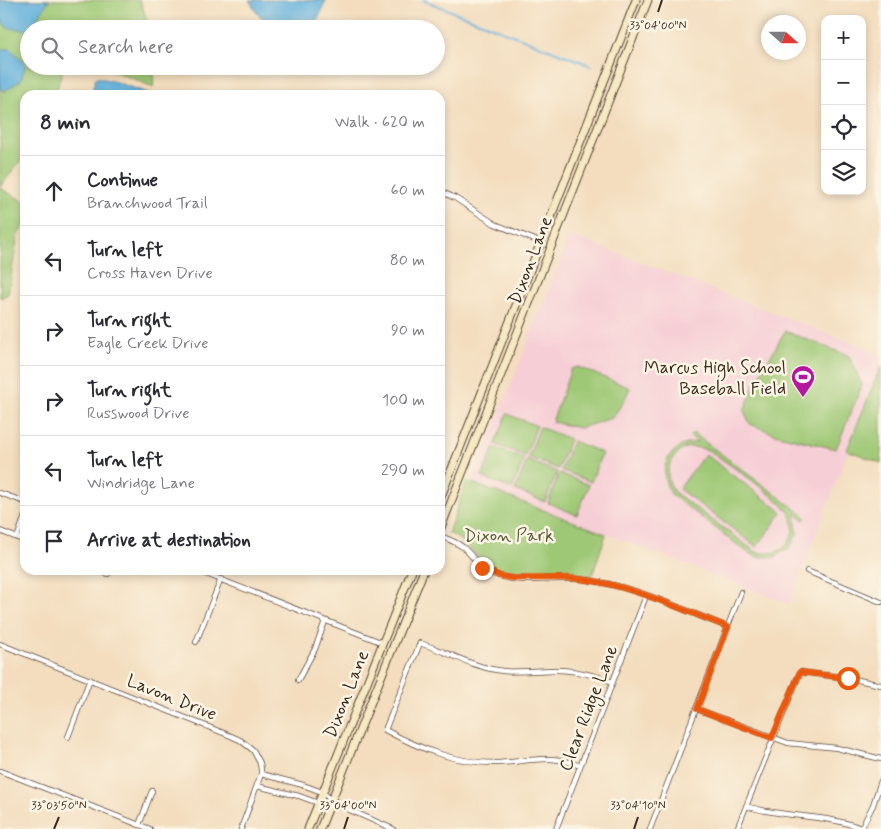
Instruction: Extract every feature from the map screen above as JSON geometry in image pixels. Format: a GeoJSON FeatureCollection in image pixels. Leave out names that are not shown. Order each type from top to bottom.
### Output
{"type":"FeatureCollection","features":[{"type":"Feature","properties":{"kind":"main road","name":"Dixon Lane"},"geometry":{"type":"LineString","coordinates":[[445,486],[636,0]]}},
{"type":"Feature","properties":{"kind":"main road","name":"Dixon Lane"},"geometry":{"type":"LineString","coordinates":[[445,517],[648,0]]}},
{"type":"Feature","properties":{"kind":"main road"},"geometry":{"type":"LineString","coordinates":[[582,138],[591,142]]}},
{"type":"Feature","properties":{"kind":"main road","name":"Dixon Lane"},"geometry":{"type":"LineString","coordinates":[[308,829],[410,575]]}},
{"type":"Feature","properties":{"kind":"main road","name":"Dixon Lane"},"geometry":{"type":"LineString","coordinates":[[320,829],[422,575]]}},
{"type":"Feature","properties":{"kind":"street"},"geometry":{"type":"LineString","coordinates":[[445,193],[495,224],[540,242]]}},
{"type":"Feature","properties":{"kind":"street"},"geometry":{"type":"LineString","coordinates":[[0,493],[20,500]]}},
{"type":"Feature","properties":{"kind":"street"},"geometry":{"type":"LineString","coordinates":[[17,538],[20,530]]}},
{"type":"Feature","properties":{"kind":"street"},"geometry":{"type":"LineString","coordinates":[[0,531],[20,539]]}},
{"type":"Feature","properties":{"kind":"street"},"geometry":{"type":"LineString","coordinates":[[445,538],[463,547],[476,562],[490,573],[530,579],[579,579],[628,589],[728,627]]}},
{"type":"Feature","properties":{"kind":"street"},"geometry":{"type":"LineString","coordinates":[[807,571],[881,602]]}},
{"type":"Feature","properties":{"kind":"street"},"geometry":{"type":"LineString","coordinates":[[209,575],[382,643]]}},
{"type":"Feature","properties":{"kind":"street"},"geometry":{"type":"LineString","coordinates":[[196,642],[220,579]]}},
{"type":"Feature","properties":{"kind":"street"},"geometry":{"type":"LineString","coordinates":[[650,829],[742,592]]}},
{"type":"Feature","properties":{"kind":"street","name":"Clear Ridge Lane"},"geometry":{"type":"LineString","coordinates":[[556,829],[646,596]]}},
{"type":"Feature","properties":{"kind":"street"},"geometry":{"type":"LineString","coordinates":[[298,680],[315,649],[325,621]]}},
{"type":"Feature","properties":{"kind":"street"},"geometry":{"type":"LineString","coordinates":[[580,766],[557,758],[494,763],[460,760],[429,751],[385,730],[420,642],[487,669],[520,672],[571,671],[585,673],[613,682]]}},
{"type":"Feature","properties":{"kind":"street","name":"Lavon Drive"},"geometry":{"type":"LineString","coordinates":[[0,644],[240,740],[253,750],[260,763],[262,774]]}},
{"type":"Feature","properties":{"kind":"street"},"geometry":{"type":"LineString","coordinates":[[737,829],[800,672],[848,678],[881,685]]}},
{"type":"Feature","properties":{"kind":"street"},"geometry":{"type":"LineString","coordinates":[[68,737],[90,679]]}},
{"type":"Feature","properties":{"kind":"street"},"geometry":{"type":"LineString","coordinates":[[697,709],[772,738],[801,745],[836,748],[881,759]]}},
{"type":"Feature","properties":{"kind":"street"},"geometry":{"type":"LineString","coordinates":[[0,771],[150,829]]}},
{"type":"Feature","properties":{"kind":"street"},"geometry":{"type":"LineString","coordinates":[[241,829],[262,774],[304,785],[322,792],[331,801],[393,829]]}},
{"type":"Feature","properties":{"kind":"street"},"geometry":{"type":"LineString","coordinates":[[746,806],[768,812],[849,823],[861,829],[881,781]]}},
{"type":"Feature","properties":{"kind":"street"},"geometry":{"type":"LineString","coordinates":[[257,786],[300,796],[318,803],[331,801]]}},
{"type":"Feature","properties":{"kind":"street"},"geometry":{"type":"LineString","coordinates":[[139,825],[152,791]]}},
{"type":"Feature","properties":{"kind":"shaded area"},"geometry":{"type":"Polygon","coordinates":[[[569,235],[881,354],[881,366],[789,604],[472,482],[569,235]]]}},
{"type":"Feature","properties":{"kind":"green space"},"geometry":{"type":"Polygon","coordinates":[[[0,0],[140,0],[147,20],[20,20],[20,75],[61,75],[57,90],[20,90],[20,161],[0,187],[0,0]]]}},
{"type":"Feature","properties":{"kind":"green space"},"geometry":{"type":"Polygon","coordinates":[[[123,75],[154,75],[153,87],[123,75]]]}},
{"type":"Feature","properties":{"kind":"green space"},"geometry":{"type":"Polygon","coordinates":[[[0,188],[20,199],[20,232],[18,234],[8,294],[0,298],[0,188]]]}},
{"type":"Feature","properties":{"kind":"green space","name":"Marcus High School Baseball Field"},"geometry":{"type":"Polygon","coordinates":[[[785,331],[849,356],[862,385],[836,449],[778,435],[750,424],[744,411],[755,384],[785,331]]]}},
{"type":"Feature","properties":{"kind":"green space"},"geometry":{"type":"Polygon","coordinates":[[[881,366],[881,463],[847,450],[881,366]]]}},
{"type":"Feature","properties":{"kind":"green space"},"geometry":{"type":"Polygon","coordinates":[[[578,367],[630,388],[623,403],[612,418],[580,428],[552,422],[571,369],[578,367]]]}},
{"type":"Feature","properties":{"kind":"green space"},"geometry":{"type":"Polygon","coordinates":[[[507,414],[537,426],[525,456],[495,444],[507,414]]]}},
{"type":"Feature","properties":{"kind":"green space"},"geometry":{"type":"Polygon","coordinates":[[[540,427],[570,439],[558,469],[528,457],[540,427]]]}},
{"type":"Feature","properties":{"kind":"green space"},"geometry":{"type":"Polygon","coordinates":[[[693,433],[806,517],[804,520],[795,514],[797,533],[788,549],[775,557],[757,557],[747,552],[672,495],[665,477],[667,460],[679,447],[698,442],[690,436],[693,433]],[[695,447],[681,450],[669,466],[668,478],[674,492],[756,552],[764,553],[781,550],[789,541],[793,529],[792,518],[785,508],[716,455],[708,450],[695,447]]]}},
{"type":"Feature","properties":{"kind":"green space"},"geometry":{"type":"Polygon","coordinates":[[[573,441],[602,453],[591,482],[561,470],[573,441]]]}},
{"type":"Feature","properties":{"kind":"green space"},"geometry":{"type":"Polygon","coordinates":[[[494,447],[524,459],[512,489],[482,477],[494,447]]]}},
{"type":"Feature","properties":{"kind":"green space"},"geometry":{"type":"Polygon","coordinates":[[[705,454],[782,512],[757,547],[679,489],[705,454]]]}},
{"type":"Feature","properties":{"kind":"green space"},"geometry":{"type":"Polygon","coordinates":[[[527,460],[557,472],[545,502],[515,490],[527,460]]]}},
{"type":"Feature","properties":{"kind":"green space"},"geometry":{"type":"Polygon","coordinates":[[[559,473],[589,485],[577,515],[548,503],[559,473]]]}},
{"type":"Feature","properties":{"kind":"green space","name":"Dixon Park"},"geometry":{"type":"Polygon","coordinates":[[[467,481],[606,534],[592,576],[560,572],[501,570],[482,560],[461,540],[448,533],[467,481]]]}},
{"type":"Feature","properties":{"kind":"water"},"geometry":{"type":"Polygon","coordinates":[[[0,0],[49,0],[36,20],[20,20],[20,29],[7,28],[0,18],[0,0]]]}},
{"type":"Feature","properties":{"kind":"water"},"geometry":{"type":"Polygon","coordinates":[[[249,0],[326,0],[318,20],[264,20],[257,13],[249,0]]]}},
{"type":"Feature","properties":{"kind":"water"},"geometry":{"type":"Polygon","coordinates":[[[0,49],[11,49],[20,59],[20,75],[22,75],[20,81],[5,91],[0,89],[0,49]]]}},
{"type":"Feature","properties":{"kind":"water"},"geometry":{"type":"Polygon","coordinates":[[[96,77],[139,90],[92,90],[96,77]]]}},
{"type":"Feature","properties":{"kind":"waterway"},"geometry":{"type":"LineString","coordinates":[[423,0],[592,66]]}},
{"type":"Feature","properties":{"kind":"place","name":"Marcus High School Baseball Field"},"geometry":{"type":"Point","coordinates":[803,398]}},
{"type":"Feature","properties":{"kind":"route"},"geometry":{"type":"LineString","coordinates":[[482,568],[490,573],[511,578],[579,579],[628,589],[728,627],[697,709],[772,738],[800,672],[848,678]]}}]}
